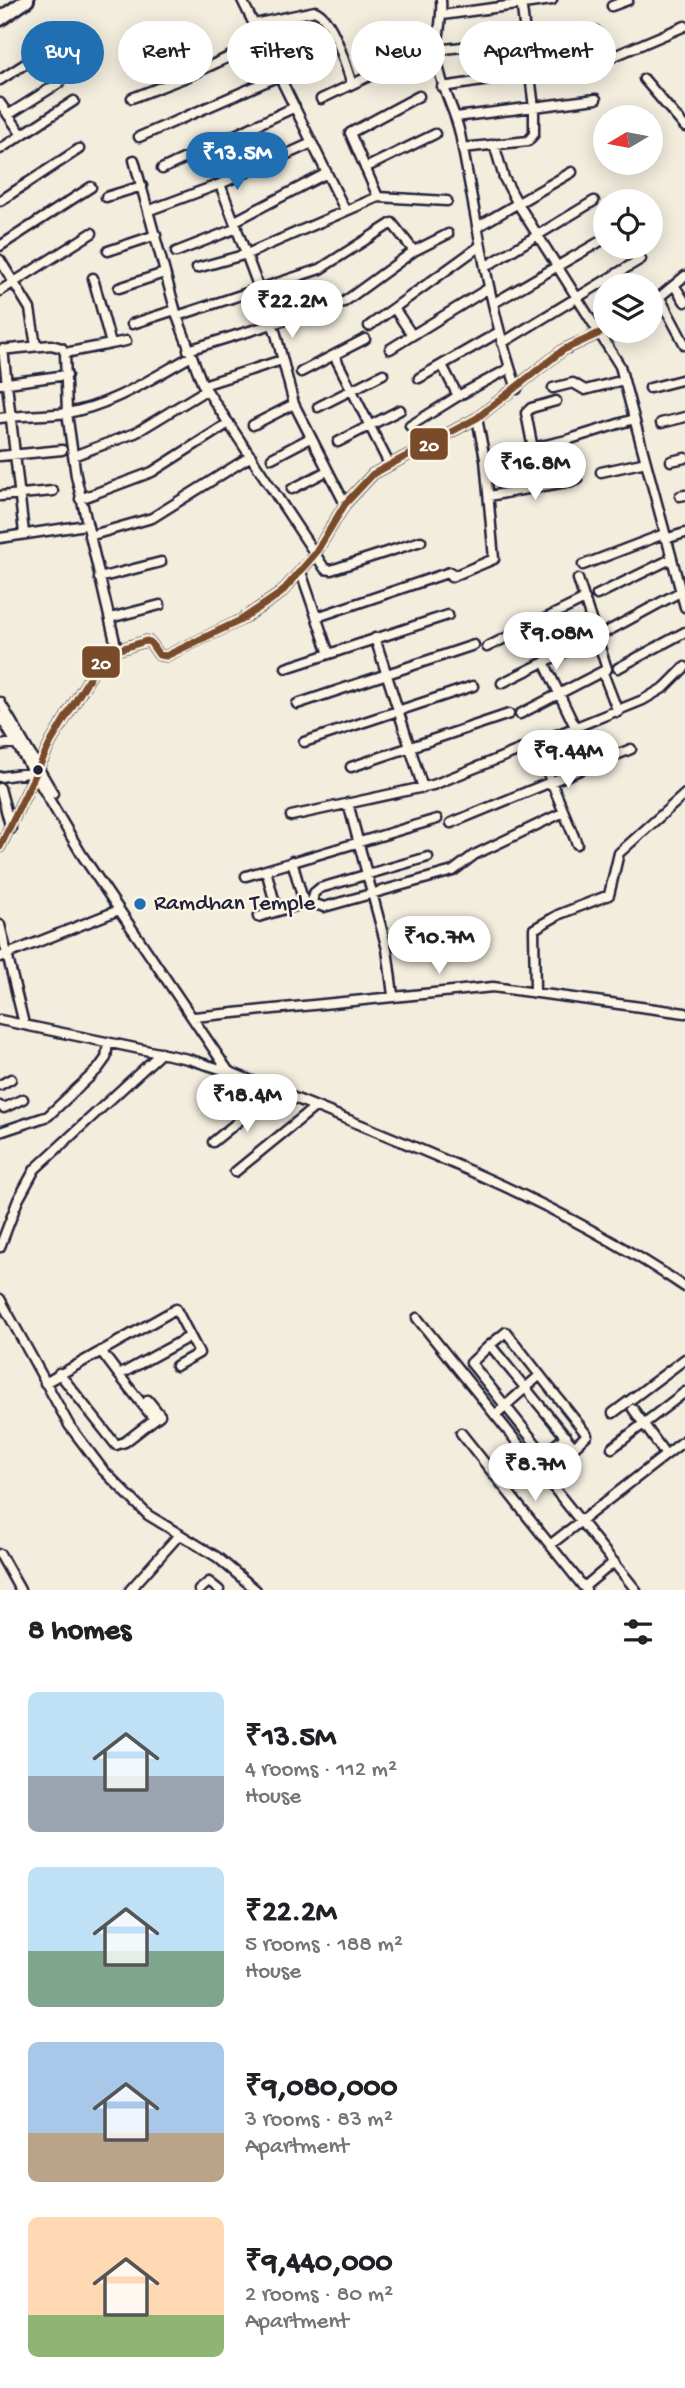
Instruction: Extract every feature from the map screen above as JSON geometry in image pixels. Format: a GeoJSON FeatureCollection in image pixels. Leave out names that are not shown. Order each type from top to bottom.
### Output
{"type":"FeatureCollection","features":[{"type":"Feature","properties":{"kind":"highway"},"geometry":{"type":"LineString","coordinates":[[0,19],[27,0]]}},
{"type":"Feature","properties":{"kind":"street"},"geometry":{"type":"LineString","coordinates":[[242,0],[252,21]]}},
{"type":"Feature","properties":{"kind":"street"},"geometry":{"type":"LineString","coordinates":[[441,0],[441,21]]}},
{"type":"Feature","properties":{"kind":"street"},"geometry":{"type":"LineString","coordinates":[[442,15],[552,0]]}},
{"type":"Feature","properties":{"kind":"street"},"geometry":{"type":"LineString","coordinates":[[612,6],[628,0]]}},
{"type":"Feature","properties":{"kind":"street"},"geometry":{"type":"LineString","coordinates":[[522,2],[524,21]]}},
{"type":"Feature","properties":{"kind":"street"},"geometry":{"type":"LineString","coordinates":[[268,21],[315,11],[328,21]]}},
{"type":"Feature","properties":{"kind":"street"},"geometry":{"type":"LineString","coordinates":[[616,56],[685,26]]}},
{"type":"Feature","properties":{"kind":"street"},"geometry":{"type":"LineString","coordinates":[[337,45],[351,81]]}},
{"type":"Feature","properties":{"kind":"street"},"geometry":{"type":"LineString","coordinates":[[132,98],[227,58]]}},
{"type":"Feature","properties":{"kind":"street"},"geometry":{"type":"LineString","coordinates":[[0,80],[21,66]]}},
{"type":"Feature","properties":{"kind":"street"},"geometry":{"type":"LineString","coordinates":[[644,79],[685,127]]}},
{"type":"Feature","properties":{"kind":"street"},"geometry":{"type":"LineString","coordinates":[[459,83],[442,86],[456,117],[489,288],[502,343],[517,389]]}},
{"type":"Feature","properties":{"kind":"street"},"geometry":{"type":"LineString","coordinates":[[8,115],[57,84]]}},
{"type":"Feature","properties":{"kind":"street"},"geometry":{"type":"LineString","coordinates":[[139,137],[261,84]]}},
{"type":"Feature","properties":{"kind":"street"},"geometry":{"type":"LineString","coordinates":[[283,84],[345,210]]}},
{"type":"Feature","properties":{"kind":"street"},"geometry":{"type":"LineString","coordinates":[[321,99],[352,84]]}},
{"type":"Feature","properties":{"kind":"street"},"geometry":{"type":"LineString","coordinates":[[463,148],[532,138],[534,108],[531,84]]}},
{"type":"Feature","properties":{"kind":"street"},"geometry":{"type":"LineString","coordinates":[[378,197],[350,136],[351,130],[419,96]]}},
{"type":"Feature","properties":{"kind":"street"},"geometry":{"type":"LineString","coordinates":[[456,117],[596,99]]}},
{"type":"Feature","properties":{"kind":"street"},"geometry":{"type":"LineString","coordinates":[[0,149],[74,101]]}},
{"type":"Feature","properties":{"kind":"street"},"geometry":{"type":"LineString","coordinates":[[0,103],[22,135]]}},
{"type":"Feature","properties":{"kind":"street"},"geometry":{"type":"LineString","coordinates":[[162,169],[295,107]]}},
{"type":"Feature","properties":{"kind":"street"},"geometry":{"type":"LineString","coordinates":[[365,168],[435,134]]}},
{"type":"Feature","properties":{"kind":"street"},"geometry":{"type":"LineString","coordinates":[[150,210],[220,184],[312,143]]}},
{"type":"Feature","properties":{"kind":"street"},"geometry":{"type":"LineString","coordinates":[[494,144],[504,178],[518,204],[577,300],[593,320]]}},
{"type":"Feature","properties":{"kind":"street"},"geometry":{"type":"LineString","coordinates":[[0,201],[79,149]]}},
{"type":"Feature","properties":{"kind":"street"},"geometry":{"type":"LineString","coordinates":[[134,160],[189,354],[205,388],[325,569],[331,570],[421,541]]}},
{"type":"Feature","properties":{"kind":"street"},"geometry":{"type":"LineString","coordinates":[[477,227],[572,172]]}},
{"type":"Feature","properties":{"kind":"street"},"geometry":{"type":"LineString","coordinates":[[176,252],[236,224],[327,173]]}},
{"type":"Feature","properties":{"kind":"street"},"geometry":{"type":"LineString","coordinates":[[220,184],[260,288],[294,404],[345,504]]}},
{"type":"Feature","properties":{"kind":"street"},"geometry":{"type":"LineString","coordinates":[[106,197],[142,186]]}},
{"type":"Feature","properties":{"kind":"street"},"geometry":{"type":"LineString","coordinates":[[0,246],[90,187]]}},
{"type":"Feature","properties":{"kind":"street"},"geometry":{"type":"LineString","coordinates":[[197,268],[247,254],[378,197],[447,201]]}},
{"type":"Feature","properties":{"kind":"street"},"geometry":{"type":"LineString","coordinates":[[485,267],[593,202]]}},
{"type":"Feature","properties":{"kind":"street"},"geometry":{"type":"LineString","coordinates":[[132,324],[320,269],[392,223],[414,251]]}},
{"type":"Feature","properties":{"kind":"street"},"geometry":{"type":"LineString","coordinates":[[0,291],[92,233]]}},
{"type":"Feature","properties":{"kind":"street"},"geometry":{"type":"LineString","coordinates":[[0,418],[67,413],[134,388],[189,354],[271,322],[344,302],[414,251],[448,234]]}},
{"type":"Feature","properties":{"kind":"street"},"geometry":{"type":"LineString","coordinates":[[108,251],[156,235]]}},
{"type":"Feature","properties":{"kind":"street"},"geometry":{"type":"LineString","coordinates":[[369,326],[480,246]]}},
{"type":"Feature","properties":{"kind":"street"},"geometry":{"type":"LineString","coordinates":[[494,303],[593,246]]}},
{"type":"Feature","properties":{"kind":"street"},"geometry":{"type":"LineString","coordinates":[[502,343],[641,259]]}},
{"type":"Feature","properties":{"kind":"street"},"geometry":{"type":"LineString","coordinates":[[0,260],[30,309],[36,346]]}},
{"type":"Feature","properties":{"kind":"street"},"geometry":{"type":"LineString","coordinates":[[119,288],[164,273]]}},
{"type":"Feature","properties":{"kind":"street"},"geometry":{"type":"LineString","coordinates":[[663,295],[685,276]]}},
{"type":"Feature","properties":{"kind":"street"},"geometry":{"type":"LineString","coordinates":[[93,278],[111,344]]}},
{"type":"Feature","properties":{"kind":"street"},"geometry":{"type":"LineString","coordinates":[[674,285],[685,302]]}},
{"type":"Feature","properties":{"kind":"street"},"geometry":{"type":"LineString","coordinates":[[390,349],[489,288]]}},
{"type":"Feature","properties":{"kind":"street"},"geometry":{"type":"LineString","coordinates":[[663,304],[685,345]]}},
{"type":"Feature","properties":{"kind":"street"},"geometry":{"type":"LineString","coordinates":[[394,308],[412,335]]}},
{"type":"Feature","properties":{"kind":"street"},"geometry":{"type":"LineString","coordinates":[[419,379],[499,332]]}},
{"type":"Feature","properties":{"kind":"street"},"geometry":{"type":"LineString","coordinates":[[0,847],[37,772],[97,665],[117,650],[150,642],[159,655],[166,656],[241,620],[281,593],[301,572],[361,484],[389,464],[477,418],[557,355],[593,336]]}},
{"type":"Feature","properties":{"kind":"street"},"geometry":{"type":"LineString","coordinates":[[301,372],[365,339]]}},
{"type":"Feature","properties":{"kind":"street"},"geometry":{"type":"LineString","coordinates":[[65,353],[127,341]]}},
{"type":"Feature","properties":{"kind":"street"},"geometry":{"type":"LineString","coordinates":[[608,343],[624,380],[685,607]]}},
{"type":"Feature","properties":{"kind":"street"},"geometry":{"type":"LineString","coordinates":[[24,533],[10,417],[3,383],[2,349],[57,345],[65,353],[67,413],[80,499],[117,650]]}},
{"type":"Feature","properties":{"kind":"street"},"geometry":{"type":"LineString","coordinates":[[334,355],[389,464]]}},
{"type":"Feature","properties":{"kind":"street"},"geometry":{"type":"LineString","coordinates":[[72,456],[135,433],[205,388],[282,360]]}},
{"type":"Feature","properties":{"kind":"street"},"geometry":{"type":"LineString","coordinates":[[442,366],[458,396]]}},
{"type":"Feature","properties":{"kind":"street"},"geometry":{"type":"LineString","coordinates":[[410,426],[510,368]]}},
{"type":"Feature","properties":{"kind":"street"},"geometry":{"type":"LineString","coordinates":[[318,407],[383,374]]}},
{"type":"Feature","properties":{"kind":"street"},"geometry":{"type":"LineString","coordinates":[[3,383],[67,375]]}},
{"type":"Feature","properties":{"kind":"street"},"geometry":{"type":"LineString","coordinates":[[650,387],[685,379]]}},
{"type":"Feature","properties":{"kind":"street"},"geometry":{"type":"LineString","coordinates":[[553,388],[573,383],[585,390],[624,380]]}},
{"type":"Feature","properties":{"kind":"street"},"geometry":{"type":"LineString","coordinates":[[533,449],[526,413],[556,401]]}},
{"type":"Feature","properties":{"kind":"street"},"geometry":{"type":"LineString","coordinates":[[253,425],[294,404]]}},
{"type":"Feature","properties":{"kind":"street"},"geometry":{"type":"LineString","coordinates":[[338,442],[400,410]]}},
{"type":"Feature","properties":{"kind":"street"},"geometry":{"type":"LineString","coordinates":[[661,423],[685,417]]}},
{"type":"Feature","properties":{"kind":"street"},"geometry":{"type":"LineString","coordinates":[[317,617],[494,559],[485,459],[477,418]]}},
{"type":"Feature","properties":{"kind":"street"},"geometry":{"type":"LineString","coordinates":[[485,459],[533,449],[634,419]]}},
{"type":"Feature","properties":{"kind":"street"},"geometry":{"type":"LineString","coordinates":[[80,499],[152,471],[229,423]]}},
{"type":"Feature","properties":{"kind":"street"},"geometry":{"type":"LineString","coordinates":[[272,458],[310,438]]}},
{"type":"Feature","properties":{"kind":"street"},"geometry":{"type":"LineString","coordinates":[[0,456],[62,450]]}},
{"type":"Feature","properties":{"kind":"street"},"geometry":{"type":"LineString","coordinates":[[89,536],[152,518],[251,456]]}},
{"type":"Feature","properties":{"kind":"street"},"geometry":{"type":"LineString","coordinates":[[671,461],[685,458]]}},
{"type":"Feature","properties":{"kind":"street"},"geometry":{"type":"LineString","coordinates":[[601,472],[646,462]]}},
{"type":"Feature","properties":{"kind":"street"},"geometry":{"type":"LineString","coordinates":[[292,489],[327,471]]}},
{"type":"Feature","properties":{"kind":"street"},"geometry":{"type":"LineString","coordinates":[[489,496],[577,480]]}},
{"type":"Feature","properties":{"kind":"street"},"geometry":{"type":"LineString","coordinates":[[0,496],[53,491]]}},
{"type":"Feature","properties":{"kind":"street"},"geometry":{"type":"LineString","coordinates":[[0,538],[86,525]]}},
{"type":"Feature","properties":{"kind":"street"},"geometry":{"type":"LineString","coordinates":[[583,565],[664,536],[685,533]]}},
{"type":"Feature","properties":{"kind":"street"},"geometry":{"type":"LineString","coordinates":[[597,595],[671,559]]}},
{"type":"Feature","properties":{"kind":"street"},"geometry":{"type":"LineString","coordinates":[[99,578],[160,562]]}},
{"type":"Feature","properties":{"kind":"street"},"geometry":{"type":"LineString","coordinates":[[301,572],[329,654]]}},
{"type":"Feature","properties":{"kind":"street"},"geometry":{"type":"LineString","coordinates":[[520,714],[603,673],[607,666],[578,579]]}},
{"type":"Feature","properties":{"kind":"street"},"geometry":{"type":"LineString","coordinates":[[608,631],[680,592]]}},
{"type":"Feature","properties":{"kind":"street"},"geometry":{"type":"LineString","coordinates":[[487,647],[585,599]]}},
{"type":"Feature","properties":{"kind":"street"},"geometry":{"type":"LineString","coordinates":[[110,618],[160,605]]}},
{"type":"Feature","properties":{"kind":"street"},"geometry":{"type":"LineString","coordinates":[[286,668],[448,615]]}},
{"type":"Feature","properties":{"kind":"street"},"geometry":{"type":"LineString","coordinates":[[618,668],[685,632]]}},
{"type":"Feature","properties":{"kind":"street"},"geometry":{"type":"LineString","coordinates":[[502,683],[597,636]]}},
{"type":"Feature","properties":{"kind":"street"},"geometry":{"type":"LineString","coordinates":[[375,638],[412,746],[423,788]]}},
{"type":"Feature","properties":{"kind":"street"},"geometry":{"type":"LineString","coordinates":[[297,704],[474,645]]}},
{"type":"Feature","properties":{"kind":"street"},"geometry":{"type":"LineString","coordinates":[[544,662],[576,729]]}},
{"type":"Feature","properties":{"kind":"street"},"geometry":{"type":"LineString","coordinates":[[291,816],[423,788],[536,746],[656,694],[685,667]]}},
{"type":"Feature","properties":{"kind":"street"},"geometry":{"type":"LineString","coordinates":[[603,673],[618,712]]}},
{"type":"Feature","properties":{"kind":"street"},"geometry":{"type":"LineString","coordinates":[[304,742],[473,686]]}},
{"type":"Feature","properties":{"kind":"street"},"geometry":{"type":"LineString","coordinates":[[0,702],[37,772],[119,910],[230,1072]]}},
{"type":"Feature","properties":{"kind":"street"},"geometry":{"type":"LineString","coordinates":[[351,767],[509,714]]}},
{"type":"Feature","properties":{"kind":"street"},"geometry":{"type":"LineString","coordinates":[[0,716],[20,742]]}},
{"type":"Feature","properties":{"kind":"street"},"geometry":{"type":"LineString","coordinates":[[0,745],[20,742]]}},
{"type":"Feature","properties":{"kind":"street"},"geometry":{"type":"LineString","coordinates":[[536,746],[577,844]]}},
{"type":"Feature","properties":{"kind":"street"},"geometry":{"type":"LineString","coordinates":[[451,823],[631,749]]}},
{"type":"Feature","properties":{"kind":"street"},"geometry":{"type":"LineString","coordinates":[[0,777],[37,772]]}},
{"type":"Feature","properties":{"kind":"street"},"geometry":{"type":"LineString","coordinates":[[0,788],[10,829]]}},
{"type":"Feature","properties":{"kind":"street"},"geometry":{"type":"LineString","coordinates":[[535,991],[534,929],[560,914],[609,895],[619,853],[685,794]]}},
{"type":"Feature","properties":{"kind":"street"},"geometry":{"type":"LineString","coordinates":[[348,803],[386,944],[393,995]]}},
{"type":"Feature","properties":{"kind":"street"},"geometry":{"type":"LineString","coordinates":[[257,917],[308,903],[324,907],[453,871],[474,855],[562,813]]}},
{"type":"Feature","properties":{"kind":"street"},"geometry":{"type":"LineString","coordinates":[[246,876],[437,819]]}},
{"type":"Feature","properties":{"kind":"street"},"geometry":{"type":"LineString","coordinates":[[308,903],[316,890],[428,857]]}},
{"type":"Feature","properties":{"kind":"street"},"geometry":{"type":"LineString","coordinates":[[292,861],[308,903]]}},
{"type":"Feature","properties":{"kind":"street"},"geometry":{"type":"LineString","coordinates":[[266,870],[278,911]]}},
{"type":"Feature","properties":{"kind":"street"},"geometry":{"type":"LineString","coordinates":[[4,956],[119,910]]}},
{"type":"Feature","properties":{"kind":"street"},"geometry":{"type":"LineString","coordinates":[[0,925],[4,956],[24,1024]]}},
{"type":"Feature","properties":{"kind":"street"},"geometry":{"type":"LineString","coordinates":[[194,1017],[493,987],[685,1013]]}},
{"type":"Feature","properties":{"kind":"street"},"geometry":{"type":"LineString","coordinates":[[0,1020],[161,1053],[230,1072],[559,1210],[685,1287]]}},
{"type":"Feature","properties":{"kind":"street"},"geometry":{"type":"LineString","coordinates":[[0,1132],[48,1116],[98,1069],[106,1058],[108,1042]]}},
{"type":"Feature","properties":{"kind":"street"},"geometry":{"type":"LineString","coordinates":[[0,1247],[18,1200],[35,1169],[161,1053]]}},
{"type":"Feature","properties":{"kind":"street"},"geometry":{"type":"LineString","coordinates":[[0,1085],[12,1079]]}},
{"type":"Feature","properties":{"kind":"street"},"geometry":{"type":"LineString","coordinates":[[213,1142],[276,1091]]}},
{"type":"Feature","properties":{"kind":"street"},"geometry":{"type":"LineString","coordinates":[[0,1106],[4,1108],[23,1099]]}},
{"type":"Feature","properties":{"kind":"street"},"geometry":{"type":"LineString","coordinates":[[235,1172],[315,1107]]}},
{"type":"Feature","properties":{"kind":"street"},"geometry":{"type":"LineString","coordinates":[[0,1299],[69,1425],[103,1470],[148,1515],[217,1558],[256,1590]]}},
{"type":"Feature","properties":{"kind":"street"},"geometry":{"type":"LineString","coordinates":[[45,1383],[176,1309],[199,1353],[176,1366]]}},
{"type":"Feature","properties":{"kind":"street"},"geometry":{"type":"LineString","coordinates":[[417,1318],[636,1590]]}},
{"type":"Feature","properties":{"kind":"street"},"geometry":{"type":"LineString","coordinates":[[490,1345],[566,1436],[574,1447],[587,1435],[506,1332],[490,1345],[471,1363],[544,1454],[566,1436]]}},
{"type":"Feature","properties":{"kind":"street"},"geometry":{"type":"LineString","coordinates":[[119,1375],[187,1338]]}},
{"type":"Feature","properties":{"kind":"street"},"geometry":{"type":"LineString","coordinates":[[101,1351],[154,1419]]}},
{"type":"Feature","properties":{"kind":"street"},"geometry":{"type":"LineString","coordinates":[[613,1413],[685,1359]]}},
{"type":"Feature","properties":{"kind":"street"},"geometry":{"type":"LineString","coordinates":[[60,1373],[116,1445],[125,1442],[160,1415],[148,1400]]}},
{"type":"Feature","properties":{"kind":"street"},"geometry":{"type":"LineString","coordinates":[[495,1415],[540,1375]]}},
{"type":"Feature","properties":{"kind":"street"},"geometry":{"type":"LineString","coordinates":[[612,1448],[685,1392]]}},
{"type":"Feature","properties":{"kind":"street"},"geometry":{"type":"LineString","coordinates":[[633,1409],[666,1455]]}},
{"type":"Feature","properties":{"kind":"street"},"geometry":{"type":"LineString","coordinates":[[461,1433],[585,1588],[614,1562]]}},
{"type":"Feature","properties":{"kind":"street"},"geometry":{"type":"LineString","coordinates":[[550,1545],[685,1440]]}},
{"type":"Feature","properties":{"kind":"street"},"geometry":{"type":"LineString","coordinates":[[130,1590],[179,1535]]}},
{"type":"Feature","properties":{"kind":"street"},"geometry":{"type":"LineString","coordinates":[[0,1555],[17,1589]]}},
{"type":"Feature","properties":{"kind":"street"},"geometry":{"type":"LineString","coordinates":[[238,1590],[247,1581]]}},
{"type":"Feature","properties":{"kind":"street"},"geometry":{"type":"LineString","coordinates":[[199,1590],[209,1582],[219,1590]]}},
{"type":"Feature","properties":{"kind":"transit line","name":"20"},"geometry":{"type":"LineString","coordinates":[[0,847],[51,742],[97,665],[117,650],[146,641],[150,642],[159,655],[166,656],[241,620],[281,593],[315,554],[345,504],[373,474],[477,418],[563,350],[593,336]]}},
{"type":"Feature","properties":{"kind":"place","name":"Ramdhan Temple"},"geometry":{"type":"Point","coordinates":[140,904]}}]}
